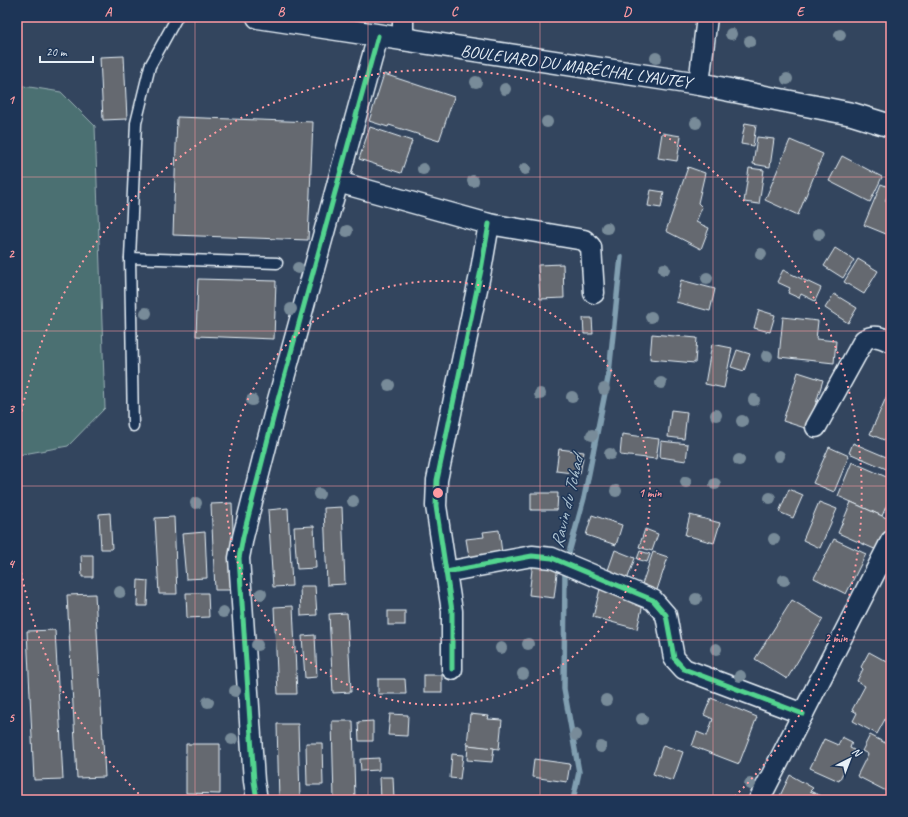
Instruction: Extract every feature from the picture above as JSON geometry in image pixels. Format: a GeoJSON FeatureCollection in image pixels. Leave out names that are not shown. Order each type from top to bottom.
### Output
{"type":"FeatureCollection","features":[{"type":"Feature","properties":{"kind":"main road","name":"BOULEVARD DU MARÉCHAL LYAUTEY"},"geometry":{"type":"LineString","coordinates":[[258,17],[699,84],[852,114],[891,126]]}},
{"type":"Feature","properties":{"kind":"street"},"geometry":{"type":"LineString","coordinates":[[403,17],[404,40]]}},
{"type":"Feature","properties":{"kind":"street"},"geometry":{"type":"LineString","coordinates":[[699,84],[707,17]]}},
{"type":"Feature","properties":{"kind":"street"},"geometry":{"type":"LineString","coordinates":[[257,800],[254,781],[239,558],[276,407],[378,36]]}},
{"type":"Feature","properties":{"kind":"street"},"geometry":{"type":"LineString","coordinates":[[338,182],[489,224],[584,240],[592,247],[594,293]]}},
{"type":"Feature","properties":{"kind":"street"},"geometry":{"type":"LineString","coordinates":[[452,669],[452,611],[436,506],[437,480],[481,270],[489,224]]}},
{"type":"Feature","properties":{"kind":"street"},"geometry":{"type":"LineString","coordinates":[[816,427],[864,340],[870,336],[877,336],[891,342]]}},
{"type":"Feature","properties":{"kind":"street"},"geometry":{"type":"LineString","coordinates":[[759,800],[891,541]]}},
{"type":"Feature","properties":{"kind":"street"},"geometry":{"type":"LineString","coordinates":[[446,572],[532,556],[552,558],[653,600],[666,615],[674,658],[684,669],[803,714]]}},
{"type":"Feature","properties":{"kind":"lane"},"geometry":{"type":"LineString","coordinates":[[133,426],[130,258],[136,123],[150,66],[177,17]]}},
{"type":"Feature","properties":{"kind":"lane"},"geometry":{"type":"LineString","coordinates":[[130,258],[277,263]]}},
{"type":"Feature","properties":{"kind":"green space"},"geometry":{"type":"Polygon","coordinates":[[[17,85],[61,92],[95,126],[105,408],[68,446],[18,455],[17,85]]]}},
{"type":"Feature","properties":{"kind":"building"},"geometry":{"type":"Polygon","coordinates":[[[124,56],[127,119],[103,120],[100,57],[124,56]]]}},
{"type":"Feature","properties":{"kind":"building"},"geometry":{"type":"Polygon","coordinates":[[[384,74],[454,97],[439,141],[389,125],[388,127],[369,121],[384,74]]]}},
{"type":"Feature","properties":{"kind":"building"},"geometry":{"type":"Polygon","coordinates":[[[177,117],[313,122],[308,240],[173,235],[177,117]]]}},
{"type":"Feature","properties":{"kind":"building"},"geometry":{"type":"Polygon","coordinates":[[[745,123],[756,125],[753,146],[741,144],[745,123]]]}},
{"type":"Feature","properties":{"kind":"building"},"geometry":{"type":"Polygon","coordinates":[[[370,127],[412,141],[401,173],[359,159],[370,127]]]}},
{"type":"Feature","properties":{"kind":"building"},"geometry":{"type":"Polygon","coordinates":[[[662,133],[681,136],[677,161],[658,158],[662,133]]]}},
{"type":"Feature","properties":{"kind":"building"},"geometry":{"type":"Polygon","coordinates":[[[757,137],[774,139],[770,167],[753,164],[757,137]]]}},
{"type":"Feature","properties":{"kind":"building"},"geometry":{"type":"Polygon","coordinates":[[[790,140],[823,154],[798,215],[765,200],[790,140]]]}},
{"type":"Feature","properties":{"kind":"building"},"geometry":{"type":"Polygon","coordinates":[[[842,156],[882,177],[870,202],[829,181],[842,156]]]}},
{"type":"Feature","properties":{"kind":"building"},"geometry":{"type":"Polygon","coordinates":[[[688,167],[705,173],[698,203],[702,207],[696,222],[709,228],[701,249],[666,231],[688,167]]]}},
{"type":"Feature","properties":{"kind":"building"},"geometry":{"type":"Polygon","coordinates":[[[749,168],[764,170],[759,204],[744,202],[749,168]]]}},
{"type":"Feature","properties":{"kind":"building"},"geometry":{"type":"Polygon","coordinates":[[[881,184],[891,188],[885,201],[891,204],[891,236],[864,225],[881,184]]]}},
{"type":"Feature","properties":{"kind":"building"},"geometry":{"type":"Polygon","coordinates":[[[651,190],[664,192],[661,208],[648,206],[651,190]]]}},
{"type":"Feature","properties":{"kind":"building"},"geometry":{"type":"Polygon","coordinates":[[[835,248],[854,260],[843,278],[824,266],[835,248]]]}},
{"type":"Feature","properties":{"kind":"building"},"geometry":{"type":"Polygon","coordinates":[[[858,259],[878,271],[864,294],[844,282],[858,259]]]}},
{"type":"Feature","properties":{"kind":"building"},"geometry":{"type":"Polygon","coordinates":[[[563,264],[564,298],[540,299],[538,265],[563,264]]]}},
{"type":"Feature","properties":{"kind":"building"},"geometry":{"type":"Polygon","coordinates":[[[783,270],[821,288],[815,301],[801,294],[799,298],[788,293],[790,288],[777,282],[783,270]]]}},
{"type":"Feature","properties":{"kind":"building"},"geometry":{"type":"Polygon","coordinates":[[[198,279],[276,281],[274,339],[196,336],[198,279]]]}},
{"type":"Feature","properties":{"kind":"building"},"geometry":{"type":"Polygon","coordinates":[[[681,280],[715,289],[710,311],[676,302],[681,280]]]}},
{"type":"Feature","properties":{"kind":"building"},"geometry":{"type":"Polygon","coordinates":[[[834,294],[857,308],[848,323],[825,308],[834,294]]]}},
{"type":"Feature","properties":{"kind":"building"},"geometry":{"type":"Polygon","coordinates":[[[759,310],[775,315],[770,332],[754,328],[759,310]]]}},
{"type":"Feature","properties":{"kind":"building"},"geometry":{"type":"Polygon","coordinates":[[[783,317],[818,321],[816,339],[836,341],[834,363],[779,357],[783,317]]]}},
{"type":"Feature","properties":{"kind":"building"},"geometry":{"type":"Polygon","coordinates":[[[583,318],[592,318],[593,334],[584,334],[583,318]]]}},
{"type":"Feature","properties":{"kind":"building"},"geometry":{"type":"Polygon","coordinates":[[[652,334],[697,338],[695,363],[650,359],[652,334]]]}},
{"type":"Feature","properties":{"kind":"building"},"geometry":{"type":"Polygon","coordinates":[[[712,344],[732,348],[724,388],[705,384],[712,344]]]}},
{"type":"Feature","properties":{"kind":"building"},"geometry":{"type":"Polygon","coordinates":[[[737,350],[750,354],[744,371],[731,367],[737,350]]]}},
{"type":"Feature","properties":{"kind":"building"},"geometry":{"type":"Polygon","coordinates":[[[798,372],[823,380],[808,429],[783,421],[798,372]]]}},
{"type":"Feature","properties":{"kind":"building"},"geometry":{"type":"Polygon","coordinates":[[[888,393],[891,395],[891,443],[870,434],[888,393]]]}},
{"type":"Feature","properties":{"kind":"building"},"geometry":{"type":"Polygon","coordinates":[[[671,410],[687,412],[684,439],[668,437],[671,410]]]}},
{"type":"Feature","properties":{"kind":"building"},"geometry":{"type":"Polygon","coordinates":[[[622,434],[659,439],[656,459],[620,455],[622,434]]]}},
{"type":"Feature","properties":{"kind":"building"},"geometry":{"type":"Polygon","coordinates":[[[661,441],[688,444],[686,461],[660,457],[661,441]]]}},
{"type":"Feature","properties":{"kind":"building"},"geometry":{"type":"Polygon","coordinates":[[[853,443],[891,459],[891,471],[849,453],[853,443]]]}},
{"type":"Feature","properties":{"kind":"building"},"geometry":{"type":"Polygon","coordinates":[[[829,447],[849,456],[834,492],[813,483],[829,447]]]}},
{"type":"Feature","properties":{"kind":"building"},"geometry":{"type":"Polygon","coordinates":[[[559,449],[584,452],[580,474],[556,471],[559,449]]]}},
{"type":"Feature","properties":{"kind":"building"},"geometry":{"type":"Polygon","coordinates":[[[852,462],[891,479],[891,495],[882,516],[838,496],[852,462]]]}},
{"type":"Feature","properties":{"kind":"building"},"geometry":{"type":"Polygon","coordinates":[[[789,489],[803,495],[793,518],[779,512],[789,489]]]}},
{"type":"Feature","properties":{"kind":"building"},"geometry":{"type":"Polygon","coordinates":[[[531,493],[558,493],[557,510],[531,510],[531,493]]]}},
{"type":"Feature","properties":{"kind":"building"},"geometry":{"type":"Polygon","coordinates":[[[819,502],[837,509],[820,548],[803,540],[819,502]]]}},
{"type":"Feature","properties":{"kind":"building"},"geometry":{"type":"Polygon","coordinates":[[[851,502],[891,520],[879,551],[838,533],[851,502]]]}},
{"type":"Feature","properties":{"kind":"building"},"geometry":{"type":"Polygon","coordinates":[[[232,503],[235,590],[215,590],[211,504],[232,503]]]}},
{"type":"Feature","properties":{"kind":"building"},"geometry":{"type":"Polygon","coordinates":[[[342,507],[345,584],[327,585],[324,508],[342,507]]]}},
{"type":"Feature","properties":{"kind":"building"},"geometry":{"type":"Polygon","coordinates":[[[288,508],[292,586],[273,587],[268,510],[288,508]]]}},
{"type":"Feature","properties":{"kind":"building"},"geometry":{"type":"Polygon","coordinates":[[[110,513],[112,549],[101,549],[99,514],[110,513]]]}},
{"type":"Feature","properties":{"kind":"building"},"geometry":{"type":"Polygon","coordinates":[[[592,515],[622,525],[616,545],[586,535],[592,515]]]}},
{"type":"Feature","properties":{"kind":"building"},"geometry":{"type":"Polygon","coordinates":[[[690,515],[720,523],[714,543],[685,535],[690,515]]]}},
{"type":"Feature","properties":{"kind":"building"},"geometry":{"type":"Polygon","coordinates":[[[174,517],[177,594],[159,594],[155,518],[174,517]]]}},
{"type":"Feature","properties":{"kind":"building"},"geometry":{"type":"Polygon","coordinates":[[[314,526],[316,568],[297,569],[294,527],[314,526]]]}},
{"type":"Feature","properties":{"kind":"building"},"geometry":{"type":"Polygon","coordinates":[[[645,529],[658,534],[652,551],[639,547],[645,529]]]}},
{"type":"Feature","properties":{"kind":"building"},"geometry":{"type":"Polygon","coordinates":[[[499,530],[502,553],[469,557],[466,539],[484,537],[483,532],[499,530]]]}},
{"type":"Feature","properties":{"kind":"building"},"geometry":{"type":"Polygon","coordinates":[[[205,532],[207,578],[186,579],[182,534],[205,532]]]}},
{"type":"Feature","properties":{"kind":"building"},"geometry":{"type":"Polygon","coordinates":[[[834,539],[866,554],[846,594],[814,578],[834,539]]]}},
{"type":"Feature","properties":{"kind":"building"},"geometry":{"type":"Polygon","coordinates":[[[615,550],[635,558],[627,580],[607,573],[615,550]]]}},
{"type":"Feature","properties":{"kind":"building"},"geometry":{"type":"Polygon","coordinates":[[[640,551],[650,554],[647,562],[637,559],[640,551]]]}},
{"type":"Feature","properties":{"kind":"building"},"geometry":{"type":"Polygon","coordinates":[[[653,552],[668,557],[656,593],[641,587],[653,552]]]}},
{"type":"Feature","properties":{"kind":"building"},"geometry":{"type":"Polygon","coordinates":[[[81,555],[93,555],[93,577],[82,577],[81,555]]]}},
{"type":"Feature","properties":{"kind":"building"},"geometry":{"type":"Polygon","coordinates":[[[533,561],[558,565],[554,598],[529,595],[533,561]]]}},
{"type":"Feature","properties":{"kind":"building"},"geometry":{"type":"Polygon","coordinates":[[[891,574],[891,584],[887,582],[891,574]]]}},
{"type":"Feature","properties":{"kind":"building"},"geometry":{"type":"Polygon","coordinates":[[[138,580],[148,581],[147,606],[137,606],[138,580]]]}},
{"type":"Feature","properties":{"kind":"building"},"geometry":{"type":"Polygon","coordinates":[[[300,586],[315,586],[317,615],[301,616],[300,586]]]}},
{"type":"Feature","properties":{"kind":"building"},"geometry":{"type":"Polygon","coordinates":[[[600,589],[644,600],[637,629],[593,617],[600,589]]]}},
{"type":"Feature","properties":{"kind":"building"},"geometry":{"type":"Polygon","coordinates":[[[186,593],[208,593],[209,617],[187,618],[186,593]]]}},
{"type":"Feature","properties":{"kind":"building"},"geometry":{"type":"Polygon","coordinates":[[[95,594],[105,777],[77,778],[67,595],[95,594]]]}},
{"type":"Feature","properties":{"kind":"building"},"geometry":{"type":"Polygon","coordinates":[[[792,600],[823,619],[787,679],[755,659],[792,600]]]}},
{"type":"Feature","properties":{"kind":"building"},"geometry":{"type":"Polygon","coordinates":[[[293,606],[297,694],[278,694],[274,607],[293,606]]]}},
{"type":"Feature","properties":{"kind":"building"},"geometry":{"type":"Polygon","coordinates":[[[388,611],[405,611],[405,625],[388,625],[388,611]]]}},
{"type":"Feature","properties":{"kind":"building"},"geometry":{"type":"Polygon","coordinates":[[[347,613],[351,692],[333,693],[329,614],[347,613]]]}},
{"type":"Feature","properties":{"kind":"building"},"geometry":{"type":"Polygon","coordinates":[[[55,630],[63,779],[34,780],[27,631],[55,630]]]}},
{"type":"Feature","properties":{"kind":"building"},"geometry":{"type":"Polygon","coordinates":[[[315,635],[317,677],[305,678],[302,636],[315,635]]]}},
{"type":"Feature","properties":{"kind":"building"},"geometry":{"type":"Polygon","coordinates":[[[869,652],[891,664],[891,708],[877,734],[853,721],[857,713],[852,710],[865,686],[857,681],[863,669],[861,667],[869,652]]]}},
{"type":"Feature","properties":{"kind":"building"},"geometry":{"type":"Polygon","coordinates":[[[424,675],[442,675],[442,692],[424,692],[424,675]]]}},
{"type":"Feature","properties":{"kind":"building"},"geometry":{"type":"Polygon","coordinates":[[[378,679],[405,679],[406,694],[378,694],[378,679]]]}},
{"type":"Feature","properties":{"kind":"building"},"geometry":{"type":"Polygon","coordinates":[[[711,698],[757,717],[739,764],[692,746],[697,732],[707,736],[713,719],[704,715],[711,698]]]}},
{"type":"Feature","properties":{"kind":"building"},"geometry":{"type":"Polygon","coordinates":[[[390,714],[408,715],[407,736],[388,735],[390,714]]]}},
{"type":"Feature","properties":{"kind":"building"},"geometry":{"type":"Polygon","coordinates":[[[470,714],[489,716],[488,719],[502,720],[499,749],[467,745],[470,714]]]}},
{"type":"Feature","properties":{"kind":"building"},"geometry":{"type":"Polygon","coordinates":[[[332,721],[353,721],[355,800],[334,800],[332,721]]]}},
{"type":"Feature","properties":{"kind":"building"},"geometry":{"type":"Polygon","coordinates":[[[373,721],[373,741],[359,741],[358,722],[373,721]]]}},
{"type":"Feature","properties":{"kind":"building"},"geometry":{"type":"Polygon","coordinates":[[[277,724],[298,724],[300,800],[279,800],[277,724]]]}},
{"type":"Feature","properties":{"kind":"building"},"geometry":{"type":"Polygon","coordinates":[[[870,735],[891,746],[890,793],[857,776],[868,754],[862,751],[870,735]]]}},
{"type":"Feature","properties":{"kind":"building"},"geometry":{"type":"Polygon","coordinates":[[[842,737],[852,742],[850,748],[854,750],[839,781],[810,768],[824,739],[838,745],[842,737]]]}},
{"type":"Feature","properties":{"kind":"building"},"geometry":{"type":"Polygon","coordinates":[[[306,743],[322,743],[323,785],[307,785],[306,743]]]}},
{"type":"Feature","properties":{"kind":"building"},"geometry":{"type":"Polygon","coordinates":[[[186,744],[220,744],[220,794],[186,793],[186,744]]]}},
{"type":"Feature","properties":{"kind":"building"},"geometry":{"type":"Polygon","coordinates":[[[468,745],[494,748],[492,762],[467,760],[468,745]]]}},
{"type":"Feature","properties":{"kind":"building"},"geometry":{"type":"Polygon","coordinates":[[[663,745],[683,752],[673,781],[653,774],[663,745]]]}},
{"type":"Feature","properties":{"kind":"building"},"geometry":{"type":"Polygon","coordinates":[[[452,754],[463,755],[460,779],[450,778],[452,754]]]}},
{"type":"Feature","properties":{"kind":"building"},"geometry":{"type":"Polygon","coordinates":[[[379,758],[379,770],[361,771],[360,759],[379,758]]]}},
{"type":"Feature","properties":{"kind":"building"},"geometry":{"type":"Polygon","coordinates":[[[534,759],[570,764],[567,782],[532,777],[534,759]]]}},
{"type":"Feature","properties":{"kind":"building"},"geometry":{"type":"Polygon","coordinates":[[[790,775],[813,788],[810,791],[829,800],[778,800],[790,775]]]}},
{"type":"Feature","properties":{"kind":"building"},"geometry":{"type":"Polygon","coordinates":[[[380,777],[393,777],[394,800],[381,800],[380,777]]]}},
{"type":"Feature","properties":{"kind":"waterway","name":"Ravin du Tchad"},"geometry":{"type":"LineString","coordinates":[[567,560],[584,498],[609,373],[621,257]]}},
{"type":"Feature","properties":{"kind":"waterway","name":"Ravin du Tchad"},"geometry":{"type":"LineString","coordinates":[[565,568],[564,689],[579,772],[573,800]]}},
{"type":"Feature","properties":{"kind":"cycle path"},"geometry":{"type":"LineString","coordinates":[[257,800],[254,781],[239,558],[276,407],[378,36]]}},
{"type":"Feature","properties":{"kind":"cycle path"},"geometry":{"type":"LineString","coordinates":[[452,669],[452,611],[436,506],[437,480],[481,270],[489,224]]}},
{"type":"Feature","properties":{"kind":"cycle path"},"geometry":{"type":"LineString","coordinates":[[446,572],[532,556],[552,558],[653,600],[666,615],[674,658],[684,669],[803,714]]}}]}
